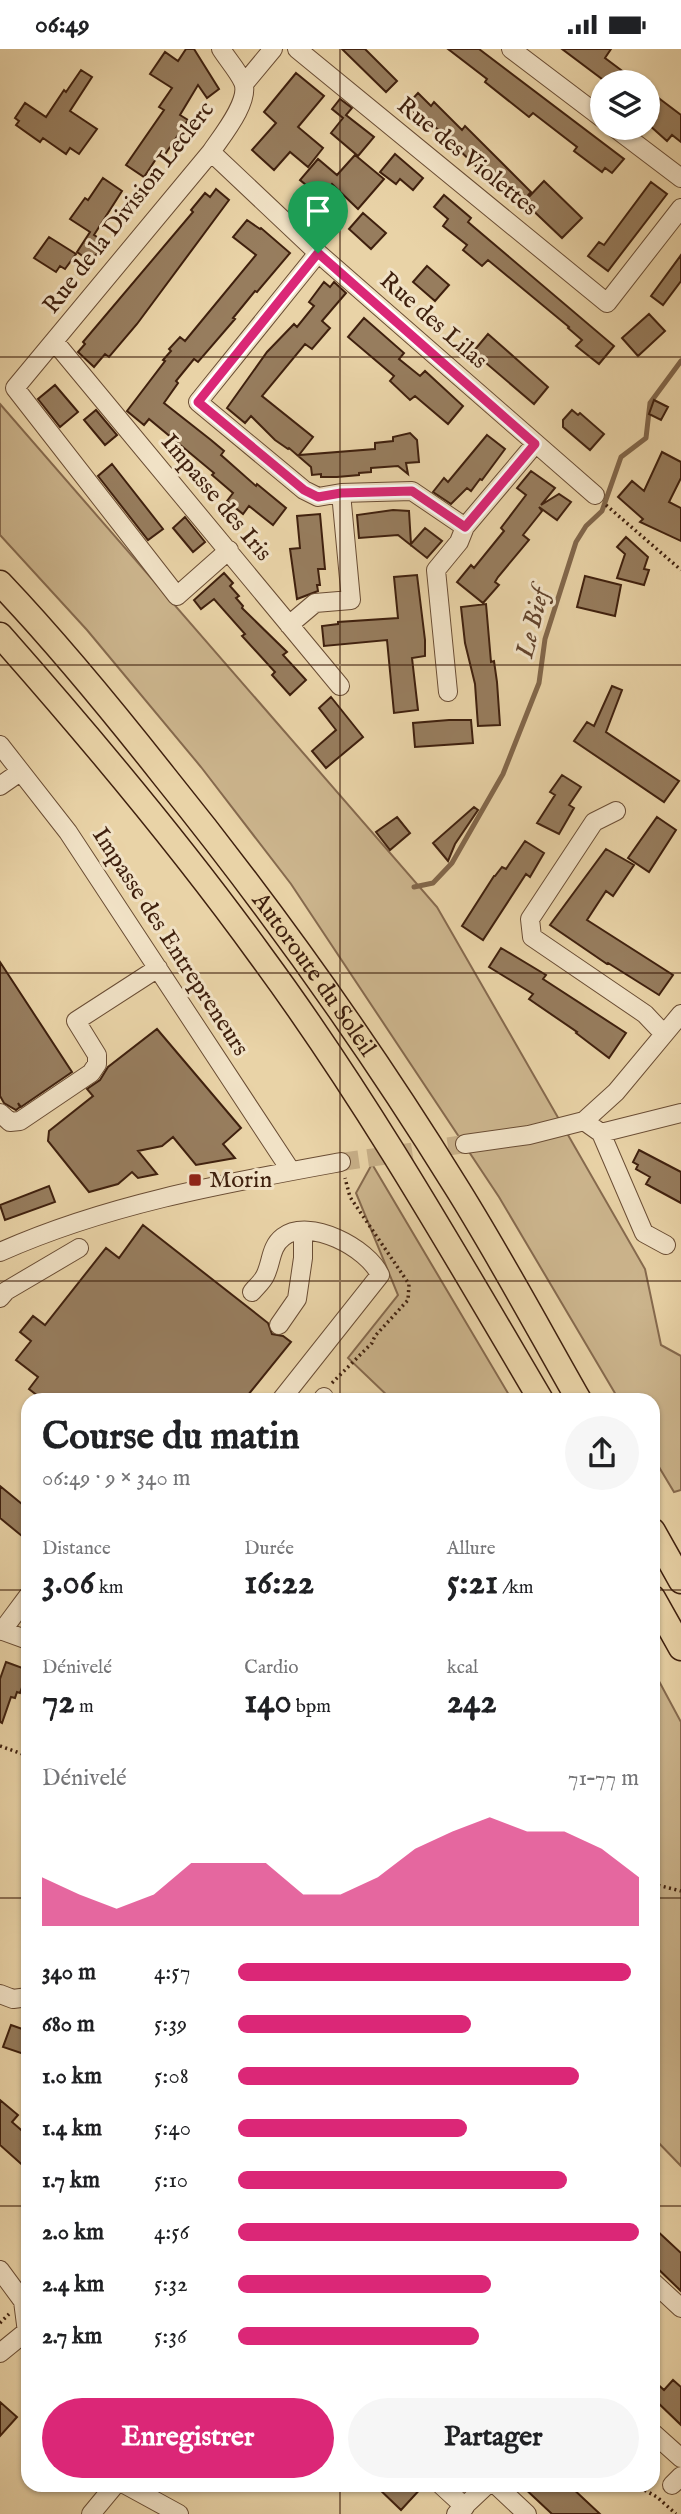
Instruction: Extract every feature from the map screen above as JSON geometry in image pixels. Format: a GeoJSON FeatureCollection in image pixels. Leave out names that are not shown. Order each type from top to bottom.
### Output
{"type":"FeatureCollection","features":[{"type":"Feature","properties":{"kind":"highway","name":"Autoroute du Soleil"},"geometry":{"type":"LineString","coordinates":[[0,583],[118,718],[204,825],[382,1069],[456,1186],[575,1393]]}},
{"type":"Feature","properties":{"kind":"highway","name":"Autoroute du Soleil"},"geometry":{"type":"LineString","coordinates":[[0,635],[78,723],[262,956],[355,1092],[426,1204],[537,1393]]}},
{"type":"Feature","properties":{"kind":"highway"},"geometry":{"type":"LineString","coordinates":[[660,1544],[681,1581]]}},
{"type":"Feature","properties":{"kind":"highway"},"geometry":{"type":"LineString","coordinates":[[660,1610],[681,1648]]}},
{"type":"Feature","properties":{"kind":"street"},"geometry":{"type":"LineString","coordinates":[[221,49],[244,84],[273,49]]}},
{"type":"Feature","properties":{"kind":"street","name":"Rue des Violettes"},"geometry":{"type":"LineString","coordinates":[[297,49],[607,303],[681,208]]}},
{"type":"Feature","properties":{"kind":"street"},"geometry":{"type":"LineString","coordinates":[[511,49],[590,109]]}},
{"type":"Feature","properties":{"kind":"street","name":"Rue de la Division Leclerc"},"geometry":{"type":"LineString","coordinates":[[229,550],[177,596],[15,388],[211,152],[243,99],[244,84]]}},
{"type":"Feature","properties":{"kind":"street"},"geometry":{"type":"LineString","coordinates":[[630,140],[681,178]]}},
{"type":"Feature","properties":{"kind":"street","name":"Rue des Lilas"},"geometry":{"type":"LineString","coordinates":[[211,152],[318,253],[602,502]]}},
{"type":"Feature","properties":{"kind":"street"},"geometry":{"type":"LineString","coordinates":[[318,253],[198,402],[304,490],[318,497],[341,493],[412,491],[465,527]]}},
{"type":"Feature","properties":{"kind":"street","name":"Impasse des Iris"},"geometry":{"type":"LineString","coordinates":[[54,341],[340,686]]}},
{"type":"Feature","properties":{"kind":"street"},"geometry":{"type":"LineString","coordinates":[[448,692],[436,570],[460,542],[465,527],[535,444]]}},
{"type":"Feature","properties":{"kind":"street"},"geometry":{"type":"LineString","coordinates":[[289,625],[315,603],[351,600],[341,493]]}},
{"type":"Feature","properties":{"kind":"street","name":"Impasse des Entrepreneurs"},"geometry":{"type":"LineString","coordinates":[[0,745],[68,832],[291,1171]]}},
{"type":"Feature","properties":{"kind":"street"},"geometry":{"type":"LineString","coordinates":[[0,786],[20,772]]}},
{"type":"Feature","properties":{"kind":"street"},"geometry":{"type":"LineString","coordinates":[[616,811],[594,822],[530,919],[531,937],[645,1014],[664,1034]]}},
{"type":"Feature","properties":{"kind":"street"},"geometry":{"type":"LineString","coordinates":[[0,1112],[10,1122],[20,1121],[91,1073],[97,1064],[97,1055],[76,1021],[158,968]]}},
{"type":"Feature","properties":{"kind":"street"},"geometry":{"type":"LineString","coordinates":[[465,1144],[529,1135],[584,1121],[616,1092],[681,1014]]}},
{"type":"Feature","properties":{"kind":"street"},"geometry":{"type":"LineString","coordinates":[[601,1133],[681,1113]]}},
{"type":"Feature","properties":{"kind":"street"},"geometry":{"type":"LineString","coordinates":[[584,1121],[601,1133],[644,1233],[666,1245]]}},
{"type":"Feature","properties":{"kind":"street"},"geometry":{"type":"LineString","coordinates":[[0,1252],[34,1237],[122,1210],[219,1185],[341,1162]]}},
{"type":"Feature","properties":{"kind":"street"},"geometry":{"type":"LineString","coordinates":[[252,1292],[264,1278],[273,1248],[284,1236],[298,1230],[329,1235],[351,1244],[376,1266],[380,1275],[287,1393]]}},
{"type":"Feature","properties":{"kind":"street"},"geometry":{"type":"LineString","coordinates":[[279,1325],[297,1299],[303,1258],[303,1231]]}},
{"type":"Feature","properties":{"kind":"street"},"geometry":{"type":"LineString","coordinates":[[0,1297],[79,1248]]}},
{"type":"Feature","properties":{"kind":"street"},"geometry":{"type":"LineString","coordinates":[[21,1605],[1,1630],[21,1637]]}},
{"type":"Feature","properties":{"kind":"street"},"geometry":{"type":"LineString","coordinates":[[0,1994],[13,1999],[21,1998]]}},
{"type":"Feature","properties":{"kind":"street"},"geometry":{"type":"LineString","coordinates":[[0,2270],[21,2295]]}},
{"type":"Feature","properties":{"kind":"street"},"geometry":{"type":"LineString","coordinates":[[660,2288],[681,2308]]}},
{"type":"Feature","properties":{"kind":"street"},"geometry":{"type":"LineString","coordinates":[[0,2353],[21,2339]]}},
{"type":"Feature","properties":{"kind":"street"},"geometry":{"type":"LineString","coordinates":[[660,2439],[681,2458]]}},
{"type":"Feature","properties":{"kind":"street"},"geometry":{"type":"LineString","coordinates":[[91,2514],[108,2492]]}},
{"type":"Feature","properties":{"kind":"street"},"geometry":{"type":"LineString","coordinates":[[139,2492],[179,2514]]}},
{"type":"Feature","properties":{"kind":"street"},"geometry":{"type":"LineString","coordinates":[[160,2492],[179,2514]]}},
{"type":"Feature","properties":{"kind":"street"},"geometry":{"type":"LineString","coordinates":[[446,2492],[461,2511],[480,2492]]}},
{"type":"Feature","properties":{"kind":"street"},"geometry":{"type":"LineString","coordinates":[[503,2492],[527,2514]]}},
{"type":"Feature","properties":{"kind":"path"},"geometry":{"type":"LineString","coordinates":[[602,502],[681,570]]}},
{"type":"Feature","properties":{"kind":"path"},"geometry":{"type":"LineString","coordinates":[[0,1746],[21,1754]]}},
{"type":"Feature","properties":{"kind":"path"},"geometry":{"type":"LineString","coordinates":[[660,1886],[681,1891]]}},
{"type":"Feature","properties":{"kind":"path"},"geometry":{"type":"LineString","coordinates":[[648,2492],[676,2514]]}},
{"type":"Feature","properties":{"kind":"shaded area"},"geometry":{"type":"Polygon","coordinates":[[[0,404],[437,907],[645,1269],[661,1345],[681,1356],[681,1490],[674,1492],[660,1469],[660,1393],[615,1393],[499,1197],[291,884],[201,767],[87,630],[0,535],[0,404]]]}},
{"type":"Feature","properties":{"kind":"shaded area"},"geometry":{"type":"Polygon","coordinates":[[[372,1164],[508,1393],[385,1393],[348,1358],[398,1295],[356,1193],[372,1164]]]}},
{"type":"Feature","properties":{"kind":"shaded area"},"geometry":{"type":"Polygon","coordinates":[[[660,1683],[681,1722],[681,2166],[660,2144],[660,1683]]]}},
{"type":"Feature","properties":{"kind":"building"},"geometry":{"type":"Polygon","coordinates":[[[186,49],[194,49],[219,89],[207,98],[198,85],[180,115],[188,120],[164,156],[160,153],[144,177],[126,165],[164,110],[159,107],[172,88],[150,74],[165,52],[178,61],[186,49]]]}},
{"type":"Feature","properties":{"kind":"building"},"geometry":{"type":"Polygon","coordinates":[[[342,49],[365,49],[397,81],[386,92],[342,49]]]}},
{"type":"Feature","properties":{"kind":"building"},"geometry":{"type":"Polygon","coordinates":[[[448,49],[479,49],[590,133],[590,140],[599,140],[624,159],[612,173],[605,168],[602,172],[574,151],[577,147],[533,113],[529,117],[485,82],[487,79],[448,49]]]}},
{"type":"Feature","properties":{"kind":"building"},"geometry":{"type":"Polygon","coordinates":[[[562,49],[611,49],[605,58],[621,70],[590,70],[562,49]]]}},
{"type":"Feature","properties":{"kind":"building"},"geometry":{"type":"Polygon","coordinates":[[[81,70],[92,77],[70,111],[97,129],[79,154],[70,148],[66,154],[43,138],[40,142],[16,125],[19,121],[15,118],[25,103],[46,117],[81,70]]]}},
{"type":"Feature","properties":{"kind":"building"},"geometry":{"type":"Polygon","coordinates":[[[296,73],[324,96],[298,127],[323,148],[308,167],[290,152],[274,170],[252,150],[276,123],[264,112],[296,73]]]}},
{"type":"Feature","properties":{"kind":"building"},"geometry":{"type":"Polygon","coordinates":[[[418,93],[431,106],[434,102],[462,130],[465,126],[531,192],[521,203],[481,163],[477,167],[435,127],[432,130],[407,105],[418,93]]]}},
{"type":"Feature","properties":{"kind":"building"},"geometry":{"type":"Polygon","coordinates":[[[340,99],[352,108],[346,115],[374,137],[358,156],[331,133],[343,118],[332,109],[340,99]]]}},
{"type":"Feature","properties":{"kind":"building"},"geometry":{"type":"Polygon","coordinates":[[[660,99],[681,115],[681,142],[672,135],[667,141],[660,135],[660,99]]]}},
{"type":"Feature","properties":{"kind":"building"},"geometry":{"type":"Polygon","coordinates":[[[395,154],[423,178],[413,190],[400,179],[396,184],[380,172],[395,154]]]}},
{"type":"Feature","properties":{"kind":"building"},"geometry":{"type":"Polygon","coordinates":[[[355,155],[384,179],[358,209],[332,184],[321,197],[300,180],[318,159],[337,175],[355,155]]]}},
{"type":"Feature","properties":{"kind":"building"},"geometry":{"type":"Polygon","coordinates":[[[103,178],[122,191],[94,235],[105,242],[91,262],[77,252],[90,232],[70,219],[85,198],[88,200],[103,178]]]}},
{"type":"Feature","properties":{"kind":"building"},"geometry":{"type":"Polygon","coordinates":[[[544,181],[582,218],[562,238],[524,202],[544,181]]]}},
{"type":"Feature","properties":{"kind":"building"},"geometry":{"type":"Polygon","coordinates":[[[651,182],[667,194],[608,271],[588,256],[599,242],[604,245],[651,182]]]}},
{"type":"Feature","properties":{"kind":"building"},"geometry":{"type":"Polygon","coordinates":[[[216,189],[229,200],[137,324],[109,357],[105,354],[94,367],[78,352],[85,344],[83,342],[193,212],[191,210],[205,193],[210,197],[216,189]]]}},
{"type":"Feature","properties":{"kind":"building"},"geometry":{"type":"Polygon","coordinates":[[[444,195],[471,218],[468,222],[614,346],[599,364],[576,346],[582,340],[569,327],[488,260],[482,266],[463,250],[467,245],[443,226],[448,219],[434,207],[444,195]]]}},
{"type":"Feature","properties":{"kind":"building"},"geometry":{"type":"Polygon","coordinates":[[[363,213],[386,233],[371,249],[349,229],[363,213]]]}},
{"type":"Feature","properties":{"kind":"building"},"geometry":{"type":"Polygon","coordinates":[[[247,220],[261,228],[290,253],[257,292],[255,291],[198,362],[194,359],[176,381],[178,383],[164,403],[224,451],[221,455],[256,486],[257,484],[286,508],[273,525],[249,506],[243,514],[227,501],[233,493],[212,475],[214,473],[149,419],[144,425],[127,411],[165,361],[163,360],[171,351],[169,349],[180,337],[185,341],[256,255],[233,237],[247,220]]]}},
{"type":"Feature","properties":{"kind":"building"},"geometry":{"type":"Polygon","coordinates":[[[49,237],[76,254],[65,269],[60,266],[56,272],[34,258],[49,237]]]}},
{"type":"Feature","properties":{"kind":"building"},"geometry":{"type":"Polygon","coordinates":[[[681,255],[681,281],[663,305],[651,296],[681,255]]]}},
{"type":"Feature","properties":{"kind":"building"},"geometry":{"type":"Polygon","coordinates":[[[427,266],[449,285],[435,301],[413,282],[427,266]]]}},
{"type":"Feature","properties":{"kind":"building"},"geometry":{"type":"Polygon","coordinates":[[[324,282],[330,287],[334,282],[346,293],[322,321],[330,328],[312,349],[305,344],[262,396],[313,437],[299,455],[375,449],[375,443],[393,441],[393,437],[410,433],[417,440],[419,462],[406,463],[408,474],[398,466],[371,468],[371,472],[359,475],[312,475],[311,467],[275,440],[251,416],[245,423],[227,408],[267,352],[294,324],[297,327],[314,306],[309,302],[324,282]]]}},
{"type":"Feature","properties":{"kind":"building"},"geometry":{"type":"Polygon","coordinates":[[[649,314],[665,331],[638,356],[622,338],[649,314]]]}},
{"type":"Feature","properties":{"kind":"building"},"geometry":{"type":"Polygon","coordinates":[[[364,318],[404,353],[399,359],[420,376],[425,371],[463,406],[448,424],[415,396],[410,400],[390,381],[394,376],[348,337],[364,318]]]}},
{"type":"Feature","properties":{"kind":"building"},"geometry":{"type":"Polygon","coordinates":[[[488,334],[548,387],[534,404],[473,352],[488,334]]]}},
{"type":"Feature","properties":{"kind":"building"},"geometry":{"type":"Polygon","coordinates":[[[55,385],[78,412],[60,427],[38,399],[55,385]]]}},
{"type":"Feature","properties":{"kind":"building"},"geometry":{"type":"Polygon","coordinates":[[[654,400],[668,407],[661,420],[649,414],[654,400]]]}},
{"type":"Feature","properties":{"kind":"building"},"geometry":{"type":"Polygon","coordinates":[[[96,410],[117,435],[105,445],[84,420],[96,410]]]}},
{"type":"Feature","properties":{"kind":"building"},"geometry":{"type":"Polygon","coordinates":[[[572,410],[578,415],[580,413],[604,434],[590,450],[563,427],[563,420],[572,410]]]}},
{"type":"Feature","properties":{"kind":"building"},"geometry":{"type":"Polygon","coordinates":[[[487,435],[505,449],[482,480],[480,479],[471,491],[467,488],[451,504],[433,492],[444,478],[448,482],[487,435]]]}},
{"type":"Feature","properties":{"kind":"building"},"geometry":{"type":"Polygon","coordinates":[[[662,452],[681,462],[681,478],[669,502],[681,508],[681,541],[640,522],[643,519],[618,497],[632,481],[644,491],[662,452]]]}},
{"type":"Feature","properties":{"kind":"building"},"geometry":{"type":"Polygon","coordinates":[[[112,464],[163,529],[148,540],[98,476],[112,464]]]}},
{"type":"Feature","properties":{"kind":"building"},"geometry":{"type":"Polygon","coordinates":[[[531,471],[555,488],[541,505],[559,494],[571,502],[557,520],[539,507],[542,511],[523,535],[529,540],[498,577],[495,582],[499,585],[483,603],[457,582],[471,565],[474,568],[504,531],[501,528],[526,495],[517,488],[531,471]]]}},
{"type":"Feature","properties":{"kind":"building"},"geometry":{"type":"Polygon","coordinates":[[[393,510],[409,511],[411,544],[425,528],[442,541],[427,558],[398,535],[359,538],[357,515],[393,510]]]}},
{"type":"Feature","properties":{"kind":"building"},"geometry":{"type":"Polygon","coordinates":[[[320,514],[325,569],[318,569],[318,591],[297,599],[290,549],[300,548],[297,516],[320,514]]]}},
{"type":"Feature","properties":{"kind":"building"},"geometry":{"type":"Polygon","coordinates":[[[185,517],[205,542],[193,552],[173,528],[185,517]]]}},
{"type":"Feature","properties":{"kind":"building"},"geometry":{"type":"Polygon","coordinates":[[[626,537],[648,557],[644,569],[649,570],[644,585],[617,578],[625,554],[617,547],[626,537]]]}},
{"type":"Feature","properties":{"kind":"building"},"geometry":{"type":"Polygon","coordinates":[[[224,573],[233,583],[230,586],[239,596],[236,598],[242,608],[287,652],[283,655],[306,680],[290,695],[272,675],[275,672],[242,636],[245,634],[214,599],[201,609],[194,600],[224,573]]]}},
{"type":"Feature","properties":{"kind":"building"},"geometry":{"type":"Polygon","coordinates":[[[417,575],[425,640],[425,656],[412,658],[418,710],[394,713],[387,640],[324,646],[322,626],[338,622],[398,618],[394,577],[417,575]]]}},
{"type":"Feature","properties":{"kind":"building"},"geometry":{"type":"Polygon","coordinates":[[[585,576],[621,585],[615,616],[577,607],[585,576]]]}},
{"type":"Feature","properties":{"kind":"building"},"geometry":{"type":"Polygon","coordinates":[[[486,604],[500,725],[478,726],[475,684],[465,643],[461,607],[486,604]]]}},
{"type":"Feature","properties":{"kind":"building"},"geometry":{"type":"Polygon","coordinates":[[[612,686],[622,690],[606,732],[679,781],[664,802],[574,741],[587,722],[594,726],[612,686]]]}},
{"type":"Feature","properties":{"kind":"building"},"geometry":{"type":"Polygon","coordinates":[[[331,697],[363,737],[326,768],[312,751],[336,730],[319,708],[331,697]]]}},
{"type":"Feature","properties":{"kind":"building"},"geometry":{"type":"Polygon","coordinates":[[[471,720],[473,743],[415,747],[413,723],[471,720]]]}},
{"type":"Feature","properties":{"kind":"building"},"geometry":{"type":"Polygon","coordinates":[[[562,775],[581,787],[569,805],[574,808],[559,834],[537,823],[555,795],[550,792],[562,775]]]}},
{"type":"Feature","properties":{"kind":"building"},"geometry":{"type":"Polygon","coordinates":[[[474,807],[478,810],[455,844],[448,861],[433,843],[474,807]]]}},
{"type":"Feature","properties":{"kind":"building"},"geometry":{"type":"Polygon","coordinates":[[[397,817],[410,833],[390,850],[376,832],[397,817]]]}},
{"type":"Feature","properties":{"kind":"building"},"geometry":{"type":"Polygon","coordinates":[[[657,817],[676,830],[649,872],[628,858],[657,817]]]}},
{"type":"Feature","properties":{"kind":"building"},"geometry":{"type":"Polygon","coordinates":[[[525,841],[544,853],[530,877],[526,874],[483,940],[462,926],[494,876],[502,867],[506,869],[525,841]]]}},
{"type":"Feature","properties":{"kind":"building"},"geometry":{"type":"Polygon","coordinates":[[[606,849],[634,865],[613,896],[606,891],[587,920],[673,975],[659,995],[550,925],[606,849]]]}},
{"type":"Feature","properties":{"kind":"building"},"geometry":{"type":"Polygon","coordinates":[[[501,948],[546,975],[543,979],[626,1033],[609,1058],[529,999],[533,994],[489,967],[501,948]]]}},
{"type":"Feature","properties":{"kind":"building"},"geometry":{"type":"Polygon","coordinates":[[[0,962],[72,1072],[21,1107],[18,1103],[20,1107],[16,1110],[4,1103],[0,1096],[0,962]]]}},
{"type":"Feature","properties":{"kind":"building"},"geometry":{"type":"Polygon","coordinates":[[[157,1029],[241,1128],[223,1144],[235,1158],[196,1165],[173,1137],[162,1146],[138,1151],[157,1174],[138,1178],[132,1172],[118,1184],[89,1192],[48,1141],[49,1131],[93,1096],[87,1089],[100,1080],[108,1067],[157,1029]]]}},
{"type":"Feature","properties":{"kind":"building"},"geometry":{"type":"Polygon","coordinates":[[[639,1150],[681,1172],[681,1203],[646,1184],[650,1177],[636,1169],[638,1165],[633,1162],[639,1150]]]}},
{"type":"Feature","properties":{"kind":"building"},"geometry":{"type":"Polygon","coordinates":[[[49,1186],[55,1202],[5,1220],[0,1205],[49,1186]]]}},
{"type":"Feature","properties":{"kind":"building"},"geometry":{"type":"Polygon","coordinates":[[[143,1225],[268,1323],[272,1334],[283,1336],[291,1342],[250,1393],[34,1393],[29,1389],[38,1377],[16,1360],[31,1341],[20,1332],[33,1316],[45,1325],[106,1248],[119,1258],[143,1225]]]}},
{"type":"Feature","properties":{"kind":"building"},"geometry":{"type":"Polygon","coordinates":[[[0,1486],[21,1503],[21,1535],[0,1518],[0,1486]]]}},
{"type":"Feature","properties":{"kind":"building"},"geometry":{"type":"Polygon","coordinates":[[[6,1662],[21,1667],[21,1690],[15,1698],[11,1697],[2,1723],[0,1722],[0,1679],[6,1662]]]}},
{"type":"Feature","properties":{"kind":"building"},"geometry":{"type":"Polygon","coordinates":[[[11,2025],[21,2029],[21,2053],[3,2047],[11,2025]]]}},
{"type":"Feature","properties":{"kind":"building"},"geometry":{"type":"Polygon","coordinates":[[[0,2100],[18,2115],[12,2122],[21,2130],[21,2164],[0,2145],[0,2100]]]}},
{"type":"Feature","properties":{"kind":"building"},"geometry":{"type":"Polygon","coordinates":[[[660,2234],[681,2253],[681,2291],[660,2271],[660,2234]]]}},
{"type":"Feature","properties":{"kind":"building"},"geometry":{"type":"Polygon","coordinates":[[[673,2380],[681,2387],[681,2425],[660,2405],[660,2386],[664,2390],[673,2380]]]}},
{"type":"Feature","properties":{"kind":"building"},"geometry":{"type":"Polygon","coordinates":[[[0,2402],[17,2417],[0,2436],[0,2402]]]}},
{"type":"Feature","properties":{"kind":"building"},"geometry":{"type":"Polygon","coordinates":[[[382,2492],[418,2492],[401,2510],[382,2492]]]}},
{"type":"Feature","properties":{"kind":"building"},"geometry":{"type":"Polygon","coordinates":[[[528,2492],[576,2492],[600,2514],[552,2514],[528,2492]]]}},
{"type":"Feature","properties":{"kind":"waterway","name":"Le Bief"},"geometry":{"type":"LineString","coordinates":[[414,887],[433,883],[452,863],[503,774],[539,683],[545,639],[576,542],[586,526],[602,511],[621,457],[646,438],[650,403],[681,361]]}},
{"type":"Feature","properties":{"kind":"tunnel"},"geometry":{"type":"LineString","coordinates":[[341,1162],[465,1144]]}},
{"type":"Feature","properties":{"kind":"place","name":"Morin"},"geometry":{"type":"Point","coordinates":[195,1180]}},
{"type":"Feature","properties":{"kind":"route"},"geometry":{"type":"LineString","coordinates":[[318,253],[535,444],[465,527],[412,491],[341,493],[318,497],[304,490],[198,402],[318,253]]}}]}
